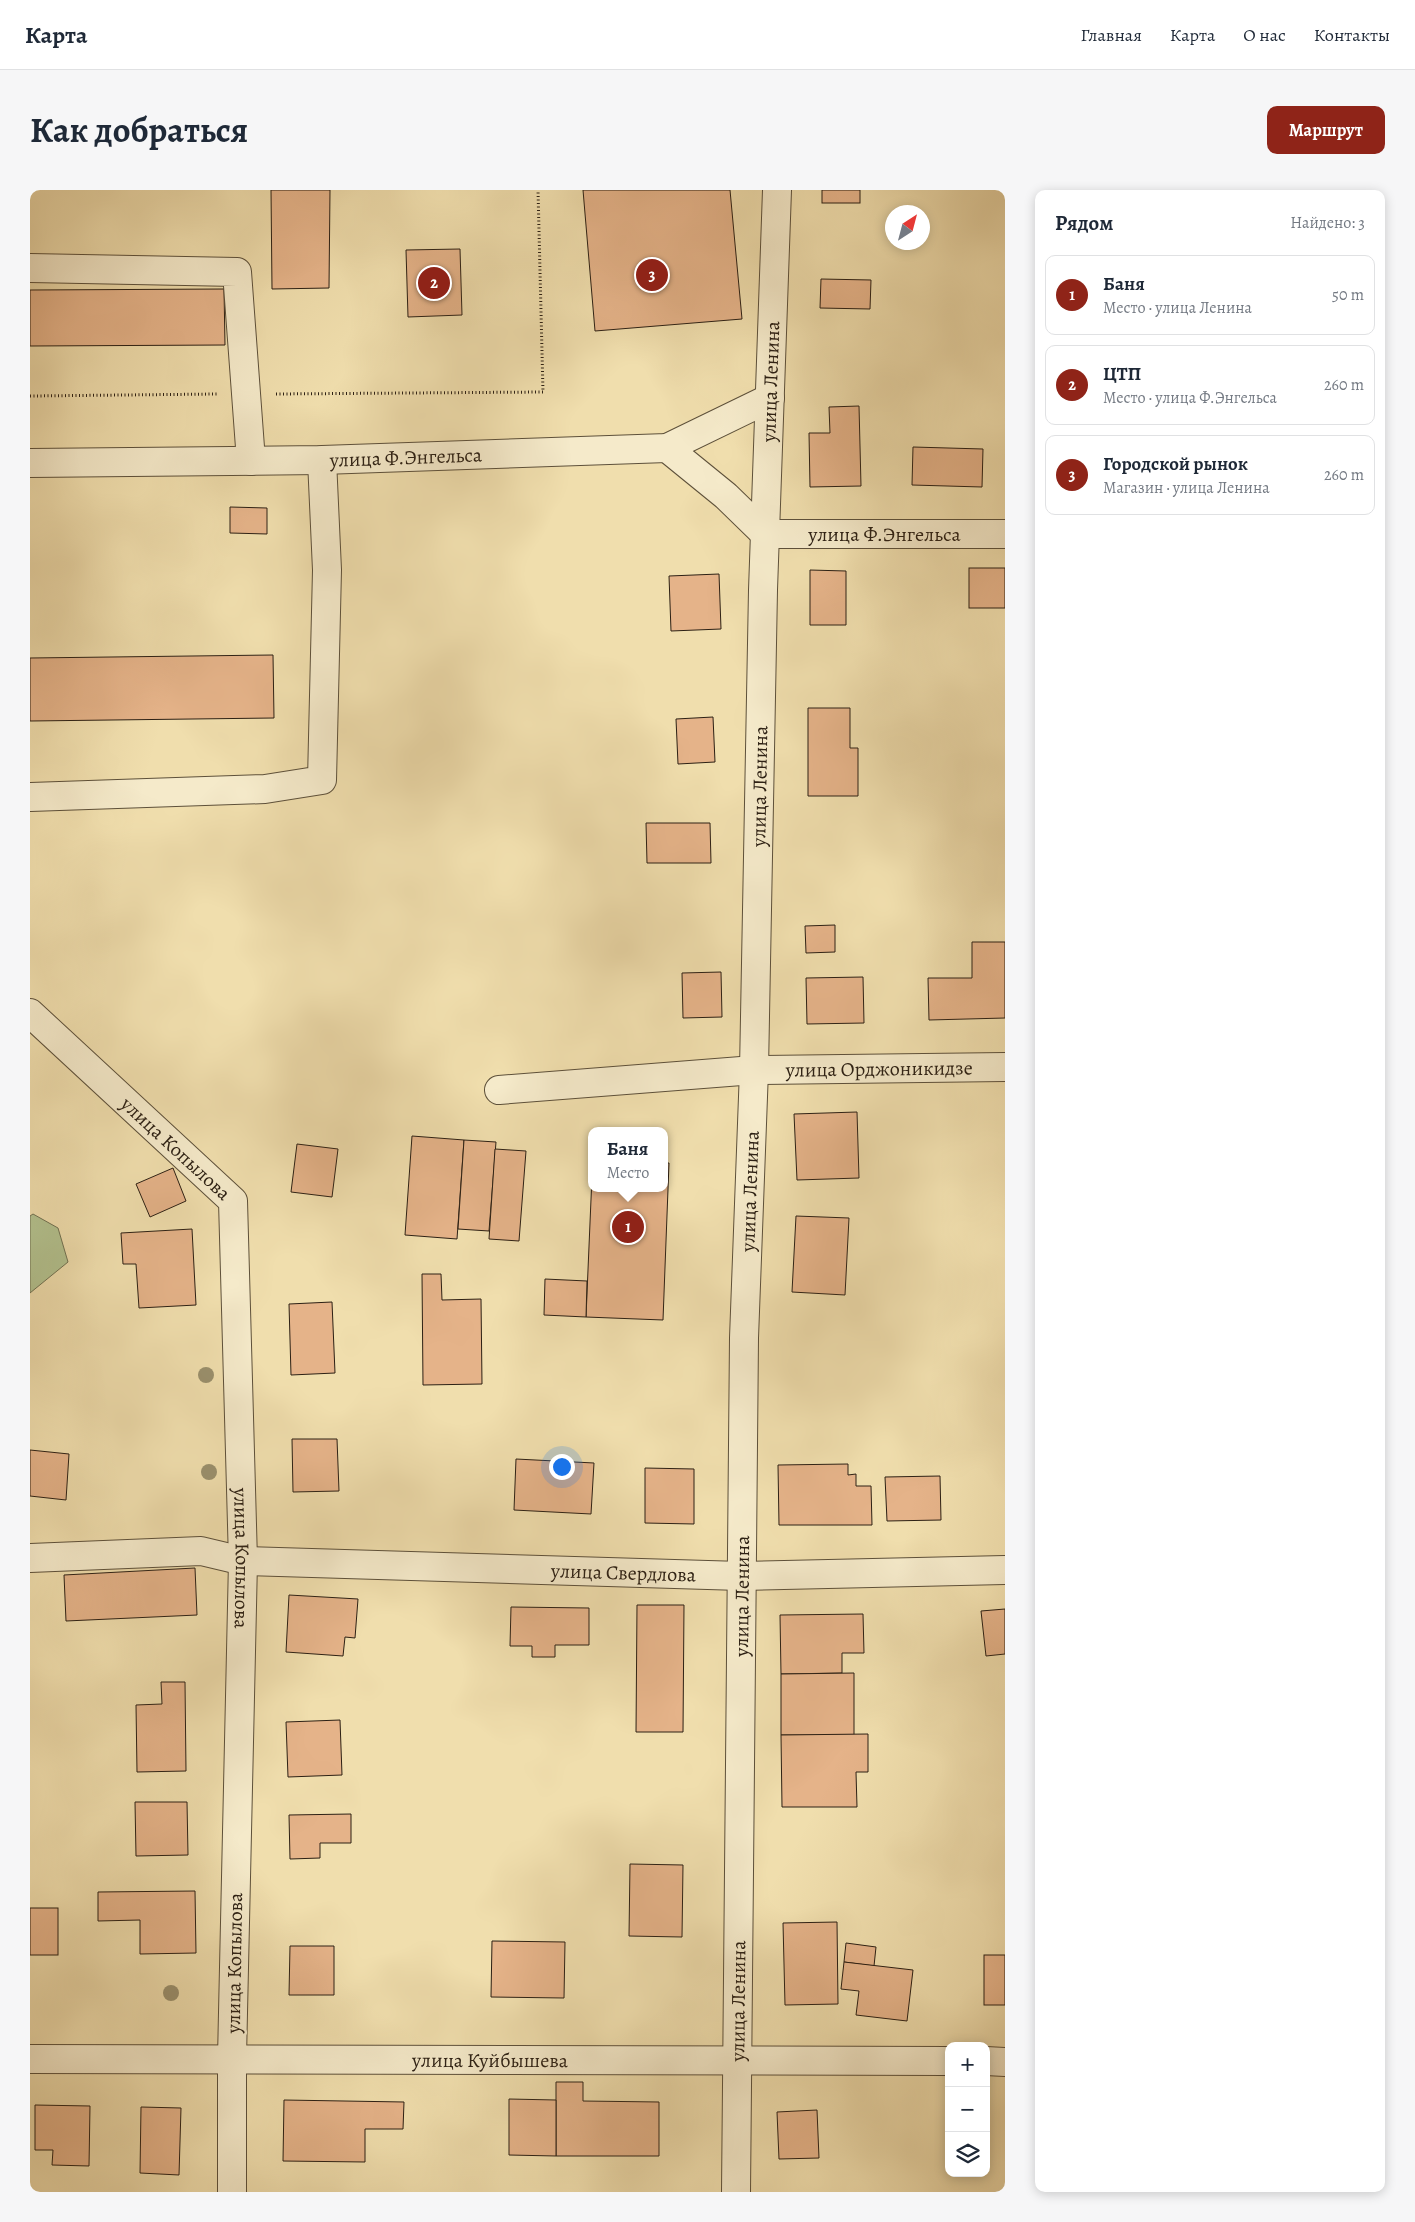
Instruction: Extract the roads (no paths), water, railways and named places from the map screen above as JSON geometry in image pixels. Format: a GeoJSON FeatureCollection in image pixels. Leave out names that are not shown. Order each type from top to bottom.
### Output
{"type":"FeatureCollection","features":[{"type":"Feature","properties":{"kind":"street","name":"улица Ленина"},"geometry":{"type":"LineString","coordinates":[[736,2192],[740,1576],[744,1338],[754,1070],[765,534],[776,190]]}},
{"type":"Feature","properties":{"kind":"street"},"geometry":{"type":"LineString","coordinates":[[30,268],[238,272],[251,461]]}},
{"type":"Feature","properties":{"kind":"street","name":"улица Ф.Энгельса"},"geometry":{"type":"LineString","coordinates":[[30,463],[322,460],[667,448],[770,398]]}},
{"type":"Feature","properties":{"kind":"street"},"geometry":{"type":"LineString","coordinates":[[667,448],[726,496],[765,534]]}},
{"type":"Feature","properties":{"kind":"street"},"geometry":{"type":"LineString","coordinates":[[30,797],[266,789],[322,780],[328,570],[322,460]]}},
{"type":"Feature","properties":{"kind":"street","name":"улица Ф.Энгельса"},"geometry":{"type":"LineString","coordinates":[[765,534],[1005,534]]}},
{"type":"Feature","properties":{"kind":"street","name":"улица Копылова"},"geometry":{"type":"LineString","coordinates":[[30,1013],[233,1201],[243,1562],[232,2058],[232,2192]]}},
{"type":"Feature","properties":{"kind":"street","name":"улица Орджоникидзе"},"geometry":{"type":"LineString","coordinates":[[499,1090],[754,1070],[1005,1068]]}},
{"type":"Feature","properties":{"kind":"street","name":"улица Свердлова"},"geometry":{"type":"LineString","coordinates":[[30,1558],[201,1551],[243,1562],[740,1576],[1005,1570]]}},
{"type":"Feature","properties":{"kind":"street","name":"улица Куйбышева"},"geometry":{"type":"LineString","coordinates":[[30,2059],[945,2061]]}},
{"type":"Feature","properties":{"kind":"street"},"geometry":{"type":"LineString","coordinates":[[990,2062],[1005,2062]]}},
{"type":"Feature","properties":{"kind":"place","name":"Городской рынок"},"geometry":{"type":"Point","coordinates":[652,275]}},
{"type":"Feature","properties":{"kind":"place","name":"ЦТП"},"geometry":{"type":"Point","coordinates":[434,283]}},
{"type":"Feature","properties":{"kind":"place","name":"Баня"},"geometry":{"type":"Point","coordinates":[628,1227]}}]}
